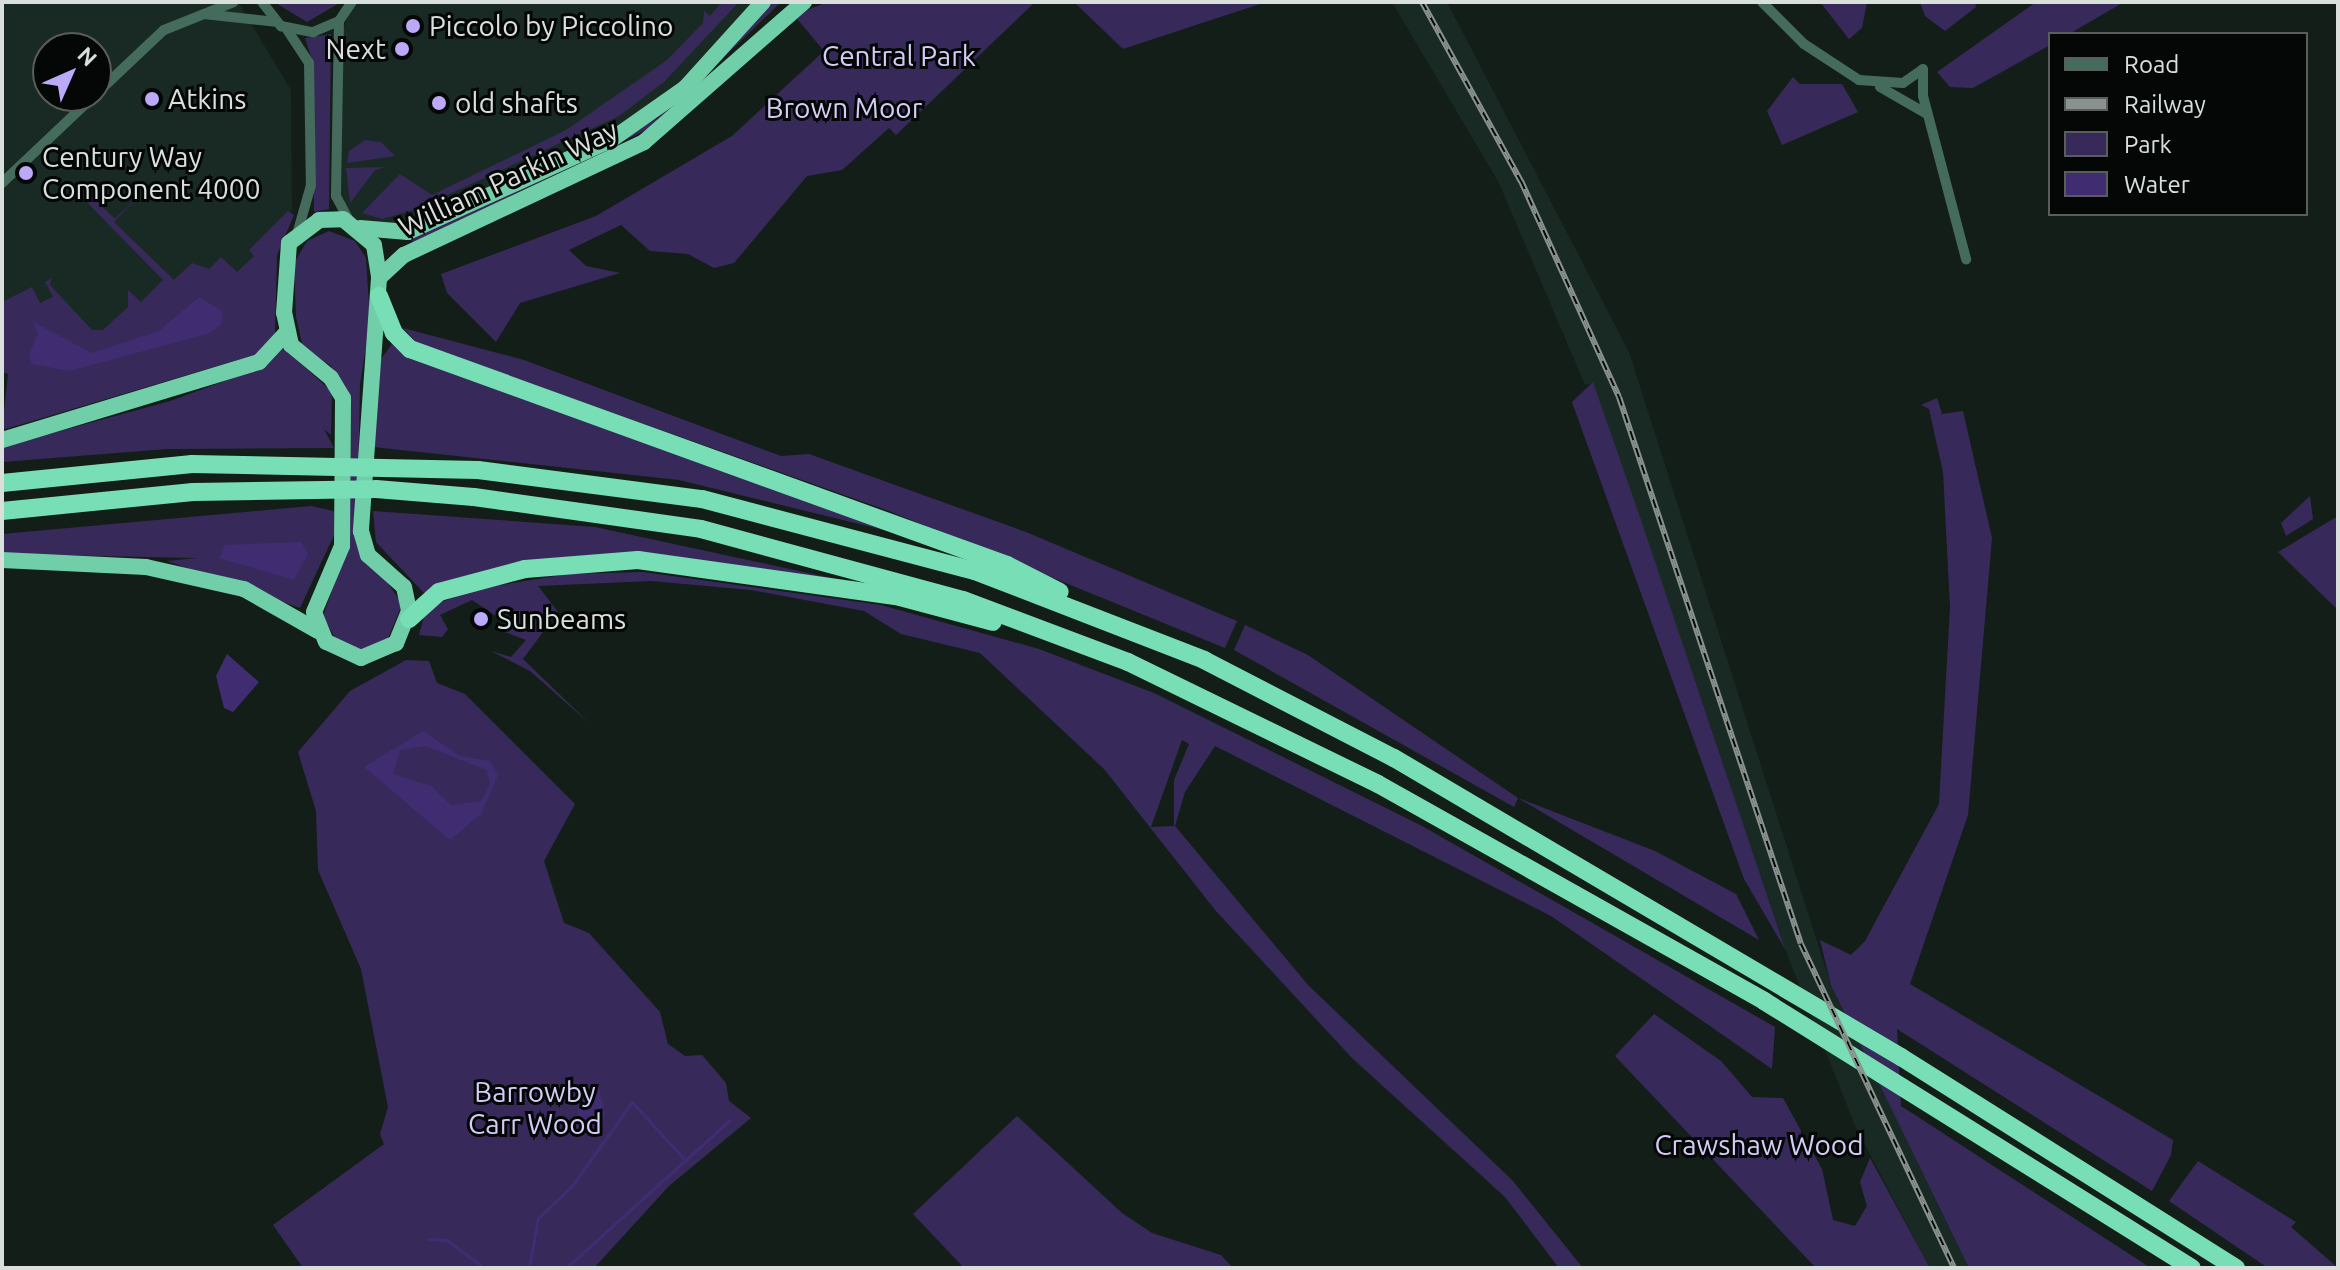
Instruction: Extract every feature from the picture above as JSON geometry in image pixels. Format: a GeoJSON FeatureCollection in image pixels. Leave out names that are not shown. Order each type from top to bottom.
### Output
{"type":"FeatureCollection","features":[{"type":"Feature","properties":{"kind":"highway","name":"William Parkin Way"},"geometry":{"type":"LineString","coordinates":[[297,234],[319,220],[408,232],[611,140],[685,88],[763,2]]}},
{"type":"Feature","properties":{"kind":"highway","name":"William Parkin Way"},"geometry":{"type":"LineString","coordinates":[[379,287],[404,255],[644,142],[804,2]]}},
{"type":"Feature","properties":{"kind":"highway"},"geometry":{"type":"LineString","coordinates":[[356,225],[374,245],[379,287],[394,333],[410,349],[1007,565],[1394,758],[1748,964],[2236,1268]]}},
{"type":"Feature","properties":{"kind":"highway"},"geometry":{"type":"LineString","coordinates":[[297,234],[283,265],[286,333],[296,352],[337,386],[346,420],[342,546],[314,601],[319,633]]}},
{"type":"Feature","properties":{"kind":"highway"},"geometry":{"type":"LineString","coordinates":[[379,287],[367,378],[361,531],[368,555],[404,587],[409,619]]}},
{"type":"Feature","properties":{"kind":"highway"},"geometry":{"type":"LineString","coordinates":[[2,440],[259,362],[286,333]]}},
{"type":"Feature","properties":{"kind":"highway"},"geometry":{"type":"LineString","coordinates":[[2,483],[192,464],[377,463],[702,499],[975,571],[1137,632]]}},
{"type":"Feature","properties":{"kind":"highway"},"geometry":{"type":"LineString","coordinates":[[2,511],[193,492],[376,489],[701,529],[963,600],[1128,662],[1378,784],[1764,1001],[2192,1268]]}},
{"type":"Feature","properties":{"kind":"highway"},"geometry":{"type":"LineString","coordinates":[[2,560],[146,567],[244,589],[290,609],[342,653],[371,657],[396,643],[409,619],[427,597],[525,569],[638,560],[900,597],[1128,662]]}},
{"type":"Feature","properties":{"kind":"street"},"geometry":{"type":"LineString","coordinates":[[112,78],[140,50],[199,13],[234,2]]}},
{"type":"Feature","properties":{"kind":"street"},"geometry":{"type":"LineString","coordinates":[[262,2],[309,63],[311,185],[297,234]]}},
{"type":"Feature","properties":{"kind":"street"},"geometry":{"type":"LineString","coordinates":[[199,13],[313,32],[339,21],[352,2]]}},
{"type":"Feature","properties":{"kind":"street"},"geometry":{"type":"LineString","coordinates":[[1762,2],[1835,68],[1870,85],[1903,94],[1931,119]]}},
{"type":"Feature","properties":{"kind":"street"},"geometry":{"type":"LineString","coordinates":[[339,21],[336,196],[356,225]]}},
{"type":"Feature","properties":{"kind":"street"},"geometry":{"type":"LineString","coordinates":[[1870,85],[1903,83],[1923,69],[1931,119],[1966,259]]}},
{"type":"Feature","properties":{"kind":"street"},"geometry":{"type":"LineString","coordinates":[[2,183],[77,112]]}},
{"type":"Feature","properties":{"kind":"shaded area"},"geometry":{"type":"Polygon","coordinates":[[[2,2],[238,2],[291,90],[292,209],[264,273],[94,336],[48,302],[32,302],[2,343],[2,2]]]}},
{"type":"Feature","properties":{"kind":"shaded area"},"geometry":{"type":"Polygon","coordinates":[[[352,2],[763,2],[653,115],[408,232],[358,227],[336,196],[333,61],[352,2]]]}},
{"type":"Feature","properties":{"kind":"shaded area"},"geometry":{"type":"Polygon","coordinates":[[[1392,2],[1447,2],[1629,352],[1831,985],[1969,1268],[1930,1268],[1856,1128],[1785,949],[1593,383],[1585,385],[1499,183],[1392,2]]]}},
{"type":"Feature","properties":{"kind":"green space"},"geometry":{"type":"Polygon","coordinates":[[[274,2],[341,2],[307,22],[274,2]]]}},
{"type":"Feature","properties":{"kind":"green space"},"geometry":{"type":"Polygon","coordinates":[[[722,2],[739,2],[664,82],[619,116],[417,209],[382,219],[362,213],[400,174],[432,195],[566,130],[667,60],[703,23],[704,11],[710,16],[722,2]]]}},
{"type":"Feature","properties":{"kind":"green space"},"geometry":{"type":"Polygon","coordinates":[[[768,2],[781,2],[652,127],[413,243],[411,237],[658,118],[768,2]]]}},
{"type":"Feature","properties":{"kind":"green space"},"geometry":{"type":"Polygon","coordinates":[[[828,2],[1035,2],[896,135],[889,128],[842,170],[807,176],[734,263],[714,268],[688,254],[650,251],[621,225],[569,250],[586,266],[620,273],[520,303],[496,342],[447,293],[441,274],[596,216],[732,136],[824,51],[794,15],[828,2]]]}},
{"type":"Feature","properties":{"kind":"green space"},"geometry":{"type":"Polygon","coordinates":[[[1074,2],[1266,2],[1123,49],[1074,2]]]}},
{"type":"Feature","properties":{"kind":"green space"},"geometry":{"type":"Polygon","coordinates":[[[1820,2],[1867,2],[1862,28],[1849,39],[1820,2]]]}},
{"type":"Feature","properties":{"kind":"green space"},"geometry":{"type":"Polygon","coordinates":[[[1920,2],[1975,2],[1976,7],[1945,31],[1925,16],[1920,2]]]}},
{"type":"Feature","properties":{"kind":"green space"},"geometry":{"type":"Polygon","coordinates":[[[2036,2],[2124,2],[2072,32],[2048,32],[2048,46],[1973,88],[1950,87],[1937,72],[2036,2]]]}},
{"type":"Feature","properties":{"kind":"green space"},"geometry":{"type":"Polygon","coordinates":[[[331,34],[329,209],[314,212],[312,60],[305,38],[331,34]]]}},
{"type":"Feature","properties":{"kind":"green space"},"geometry":{"type":"Polygon","coordinates":[[[1793,77],[1800,84],[1842,84],[1858,112],[1782,145],[1767,111],[1793,77]]]}},
{"type":"Feature","properties":{"kind":"green space"},"geometry":{"type":"Polygon","coordinates":[[[365,140],[381,142],[395,156],[347,163],[349,151],[365,140]]]}},
{"type":"Feature","properties":{"kind":"green space"},"geometry":{"type":"Polygon","coordinates":[[[385,167],[375,170],[350,203],[346,168],[385,167]]]}},
{"type":"Feature","properties":{"kind":"green space"},"geometry":{"type":"Polygon","coordinates":[[[150,185],[114,222],[174,280],[192,263],[209,269],[221,257],[237,272],[254,256],[249,250],[288,211],[294,215],[277,255],[275,334],[258,354],[2,430],[8,374],[2,372],[2,302],[32,287],[40,303],[53,297],[45,282],[52,278],[50,285],[92,330],[103,330],[128,307],[128,290],[141,302],[163,280],[77,192],[82,187],[115,219],[150,185]]]}},
{"type":"Feature","properties":{"kind":"green space"},"geometry":{"type":"Polygon","coordinates":[[[329,231],[355,241],[366,258],[370,321],[360,384],[357,537],[402,604],[387,641],[361,650],[336,640],[323,616],[349,543],[351,406],[331,366],[303,348],[296,317],[294,263],[307,241],[329,231]]]}},
{"type":"Feature","properties":{"kind":"green space"},"geometry":{"type":"Polygon","coordinates":[[[403,328],[524,360],[781,456],[809,454],[1026,532],[1237,621],[1225,648],[889,511],[417,343],[403,328]]]}},
{"type":"Feature","properties":{"kind":"green space"},"geometry":{"type":"Polygon","coordinates":[[[392,344],[405,355],[929,541],[679,480],[373,447],[379,362],[392,344]]]}},
{"type":"Feature","properties":{"kind":"green space"},"geometry":{"type":"Polygon","coordinates":[[[284,348],[332,392],[331,435],[324,429],[334,448],[167,449],[2,462],[2,447],[170,401],[255,370],[284,348]]]}},
{"type":"Feature","properties":{"kind":"green space"},"geometry":{"type":"Polygon","coordinates":[[[1593,382],[1785,949],[1744,879],[1572,402],[1593,382]]]}},
{"type":"Feature","properties":{"kind":"green space"},"geometry":{"type":"Polygon","coordinates":[[[1937,398],[1942,414],[1963,411],[1992,538],[1968,815],[1910,984],[2173,1140],[2171,1155],[2152,1191],[1897,1029],[1901,1106],[2151,1268],[1969,1268],[1831,985],[1820,940],[1851,955],[1865,941],[1939,804],[1950,607],[1943,472],[1929,409],[1921,405],[1937,398]]]}},
{"type":"Feature","properties":{"kind":"green space"},"geometry":{"type":"Polygon","coordinates":[[[2310,496],[2313,519],[2286,536],[2281,523],[2310,496]]]}},
{"type":"Feature","properties":{"kind":"green space"},"geometry":{"type":"Polygon","coordinates":[[[311,506],[334,511],[335,533],[300,608],[167,561],[197,558],[2,554],[2,534],[311,506]]]}},
{"type":"Feature","properties":{"kind":"green space"},"geometry":{"type":"Polygon","coordinates":[[[373,511],[595,527],[882,589],[700,561],[508,565],[424,593],[376,542],[373,511]]]}},
{"type":"Feature","properties":{"kind":"green space"},"geometry":{"type":"Polygon","coordinates":[[[2338,516],[2338,610],[2278,552],[2338,516]]]}},
{"type":"Feature","properties":{"kind":"green space"},"geometry":{"type":"Polygon","coordinates":[[[644,572],[881,605],[1039,649],[1154,693],[1422,826],[1775,1027],[1772,1069],[1551,916],[1215,746],[1185,792],[1175,826],[1308,985],[1512,1180],[1583,1268],[1559,1268],[1505,1197],[1352,1058],[1216,911],[1104,769],[980,653],[901,634],[864,611],[751,590],[651,581],[538,586],[558,612],[523,659],[589,723],[530,671],[491,651],[511,657],[526,640],[499,630],[505,622],[472,600],[440,615],[448,629],[442,637],[419,635],[424,616],[441,602],[482,588],[568,574],[644,572]],[[1182,740],[1151,827],[1174,826],[1174,780],[1189,744],[1182,740]]]}},
{"type":"Feature","properties":{"kind":"green space"},"geometry":{"type":"Polygon","coordinates":[[[1245,625],[1308,655],[1518,798],[1514,807],[1234,650],[1245,625]]]}},
{"type":"Feature","properties":{"kind":"green space","name":"Barrowby Carr Wood"},"geometry":{"type":"Polygon","coordinates":[[[406,660],[429,661],[437,683],[465,694],[575,804],[544,861],[564,923],[589,933],[660,1012],[668,1044],[685,1056],[702,1055],[726,1083],[729,1101],[751,1118],[669,1186],[594,1268],[303,1268],[273,1225],[384,1144],[380,1134],[388,1107],[361,969],[318,870],[316,811],[298,752],[350,691],[406,660]]]}},
{"type":"Feature","properties":{"kind":"green space"},"geometry":{"type":"Polygon","coordinates":[[[1518,798],[1655,851],[1736,894],[1759,940],[1518,798]]]}},
{"type":"Feature","properties":{"kind":"green space","name":"Crawshaw Wood"},"geometry":{"type":"Polygon","coordinates":[[[1654,1014],[1721,1061],[1752,1097],[1783,1098],[1822,1169],[1833,1220],[1855,1226],[1867,1206],[1860,1182],[1870,1158],[1930,1268],[1816,1268],[1615,1056],[1654,1014]]]}},
{"type":"Feature","properties":{"kind":"green space"},"geometry":{"type":"Polygon","coordinates":[[[1017,1116],[1122,1213],[1152,1233],[1221,1255],[1233,1268],[964,1268],[913,1214],[1017,1116]]]}},
{"type":"Feature","properties":{"kind":"green space"},"geometry":{"type":"Polygon","coordinates":[[[2198,1161],[2296,1222],[2291,1227],[2338,1268],[2268,1268],[2169,1201],[2198,1161]]]}},
{"type":"Feature","properties":{"kind":"water"},"geometry":{"type":"Polygon","coordinates":[[[199,297],[223,312],[221,325],[207,334],[69,371],[32,364],[29,355],[38,334],[33,322],[92,353],[159,331],[199,297]]]}},
{"type":"Feature","properties":{"kind":"water"},"geometry":{"type":"Polygon","coordinates":[[[301,542],[308,553],[294,580],[219,558],[225,545],[301,542]]]}},
{"type":"Feature","properties":{"kind":"water"},"geometry":{"type":"Polygon","coordinates":[[[227,654],[259,682],[233,712],[224,708],[216,676],[227,654]]]}},
{"type":"Feature","properties":{"kind":"water"},"geometry":{"type":"Polygon","coordinates":[[[423,731],[460,756],[490,761],[498,775],[481,814],[450,840],[364,767],[423,731]],[[425,746],[400,750],[393,774],[431,786],[451,805],[481,801],[490,785],[487,770],[425,746]]]}},
{"type":"Feature","properties":{"kind":"water"},"geometry":{"type":"Polygon","coordinates":[[[598,1083],[605,1115],[585,1134],[577,1127],[578,1106],[598,1083]]]}},
{"type":"Feature","properties":{"kind":"waterway"},"geometry":{"type":"LineString","coordinates":[[529,1268],[538,1218],[571,1187],[632,1102],[686,1161]]}},
{"type":"Feature","properties":{"kind":"waterway"},"geometry":{"type":"LineString","coordinates":[[566,1268],[730,1120]]}},
{"type":"Feature","properties":{"kind":"waterway"},"geometry":{"type":"LineString","coordinates":[[429,1239],[447,1240],[484,1268]]}},
{"type":"Feature","properties":{"kind":"railway"},"geometry":{"type":"LineString","coordinates":[[1422,2],[1521,181],[1619,397],[1801,944],[1954,1268]]}},
{"type":"Feature","properties":{"kind":"place","name":"Piccolo by Piccolino"},"geometry":{"type":"Point","coordinates":[413,26]}},
{"type":"Feature","properties":{"kind":"place","name":"Next"},"geometry":{"type":"Point","coordinates":[402,49]}},
{"type":"Feature","properties":{"kind":"place","name":"Atkins"},"geometry":{"type":"Point","coordinates":[152,99]}},
{"type":"Feature","properties":{"kind":"place","name":"old shafts"},"geometry":{"type":"Point","coordinates":[439,103]}},
{"type":"Feature","properties":{"kind":"place","name":"Century Way Component 4000"},"geometry":{"type":"Point","coordinates":[26,173]}},
{"type":"Feature","properties":{"kind":"place","name":"Sunbeams"},"geometry":{"type":"Point","coordinates":[481,619]}},
{"type":"Feature","properties":{"kind":"park label","name":"Central Park"},"geometry":{"type":"Point","coordinates":[899,56]}},
{"type":"Feature","properties":{"kind":"park label","name":"Brown Moor"},"geometry":{"type":"Point","coordinates":[844,108]}}]}
